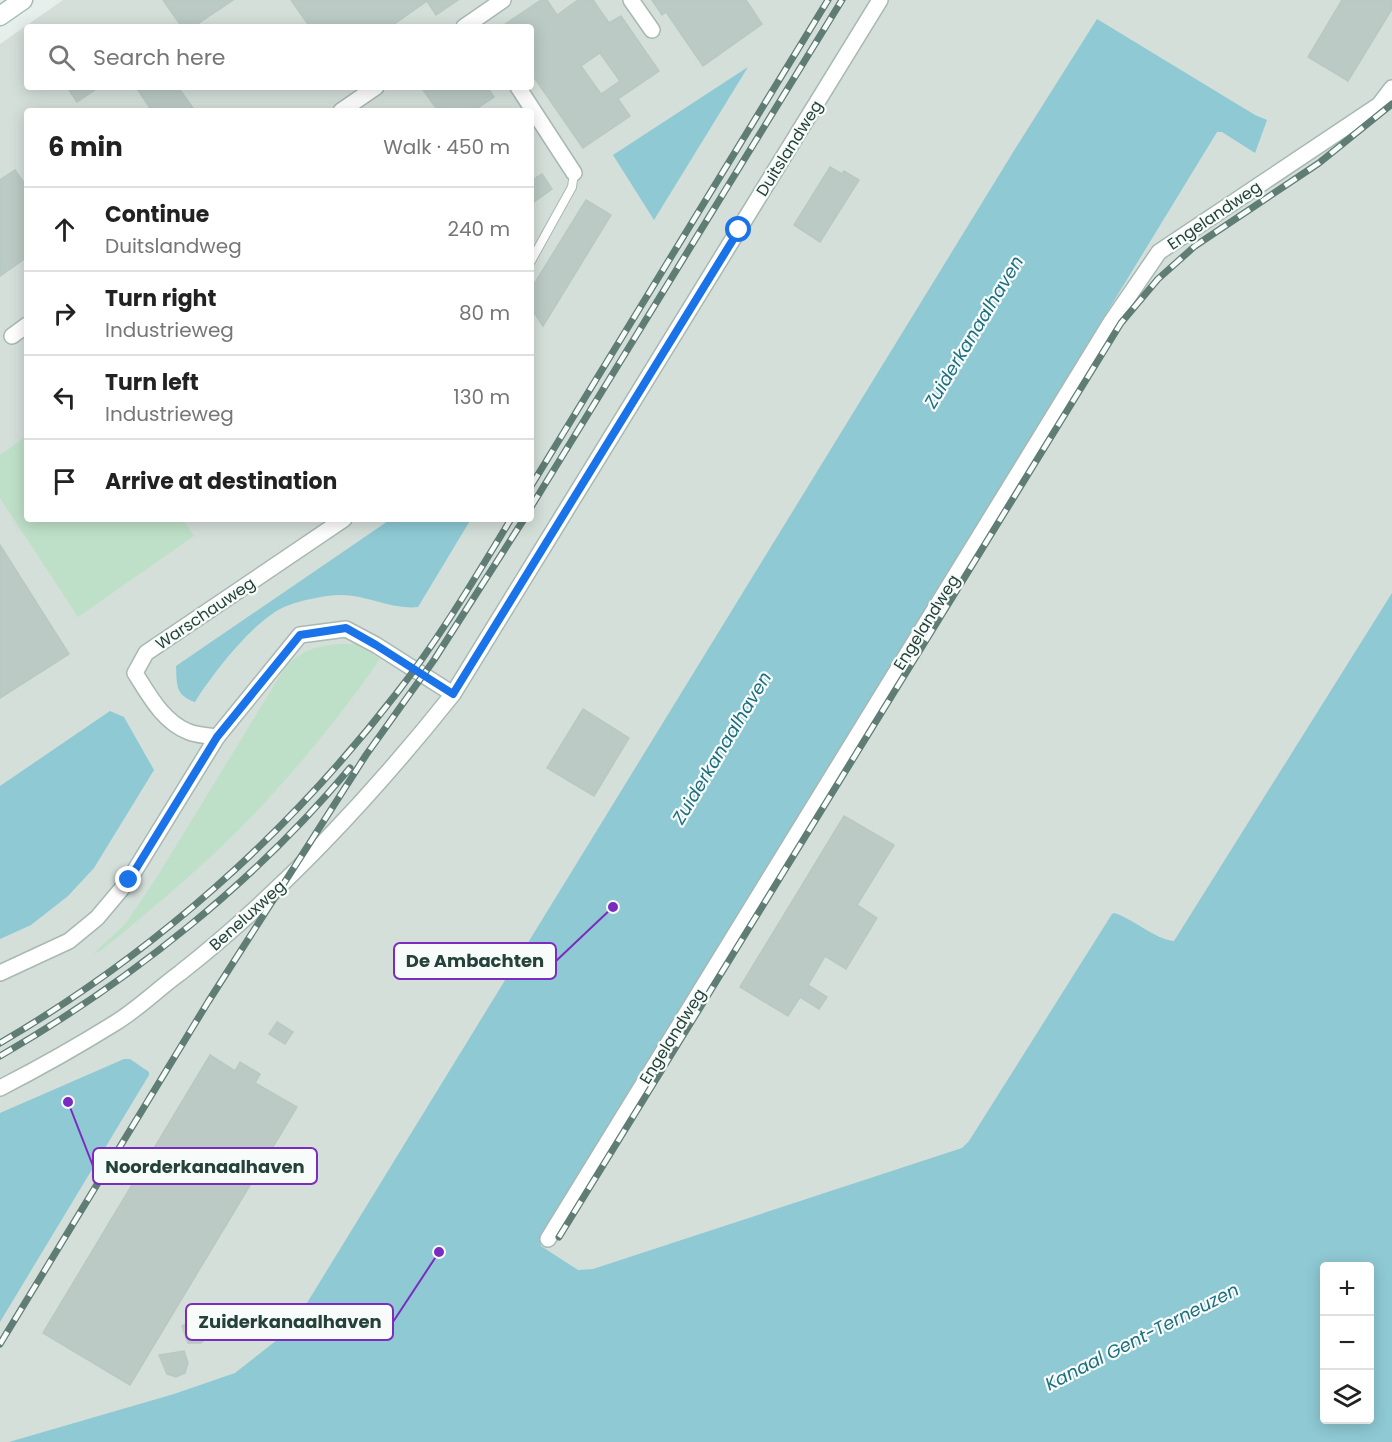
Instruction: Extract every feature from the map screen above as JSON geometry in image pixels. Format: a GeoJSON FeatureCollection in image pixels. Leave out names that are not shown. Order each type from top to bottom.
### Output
{"type":"FeatureCollection","features":[{"type":"Feature","properties":{"kind":"main road"},"geometry":{"type":"LineString","coordinates":[[0,16],[23,0]]}},
{"type":"Feature","properties":{"kind":"street"},"geometry":{"type":"LineString","coordinates":[[474,24],[503,0]]}},
{"type":"Feature","properties":{"kind":"street"},"geometry":{"type":"LineString","coordinates":[[631,0],[652,30]]}},
{"type":"Feature","properties":{"kind":"street","name":"Duitslandweg"},"geometry":{"type":"LineString","coordinates":[[453,694],[880,0]]}},
{"type":"Feature","properties":{"kind":"street","name":"Engelandweg"},"geometry":{"type":"LineString","coordinates":[[548,1239],[1111,322],[1159,252],[1379,105],[1392,88]]}},
{"type":"Feature","properties":{"kind":"street"},"geometry":{"type":"LineString","coordinates":[[345,108],[372,90]]}},
{"type":"Feature","properties":{"kind":"street"},"geometry":{"type":"LineString","coordinates":[[520,90],[532,108]]}},
{"type":"Feature","properties":{"kind":"street"},"geometry":{"type":"LineString","coordinates":[[534,111],[574,172]]}},
{"type":"Feature","properties":{"kind":"street"},"geometry":{"type":"LineString","coordinates":[[12,336],[24,327]]}},
{"type":"Feature","properties":{"kind":"street","name":"Warschauweg"},"geometry":{"type":"LineString","coordinates":[[217,737],[189,732],[173,722],[155,705],[135,673],[146,653],[340,522]]}},
{"type":"Feature","properties":{"kind":"street"},"geometry":{"type":"LineString","coordinates":[[0,973],[69,941],[97,918],[129,880],[217,737],[300,635],[346,628],[453,694]]}},
{"type":"Feature","properties":{"kind":"street","name":"Beneluxweg"},"geometry":{"type":"LineString","coordinates":[[0,1088],[117,1022],[209,950],[284,884],[330,837],[405,754],[453,694]]}},
{"type":"Feature","properties":{"kind":"lane"},"geometry":{"type":"LineString","coordinates":[[534,256],[573,187],[574,172]]}},
{"type":"Feature","properties":{"kind":"shaded area"},"geometry":{"type":"Polygon","coordinates":[[[63,0],[1392,0],[1392,656],[1059,1158],[732,1442],[0,1442],[0,44],[24,27],[24,90],[534,90],[534,24],[29,24],[63,0]]]}},
{"type":"Feature","properties":{"kind":"green space"},"geometry":{"type":"Polygon","coordinates":[[[24,438],[24,522],[184,522],[194,536],[78,617],[0,498],[0,455],[24,438]]]}},
{"type":"Feature","properties":{"kind":"green space"},"geometry":{"type":"Polygon","coordinates":[[[338,644],[356,644],[380,659],[305,757],[238,830],[142,917],[102,950],[93,954],[126,923],[160,872],[286,666],[309,650],[338,644]]]}},
{"type":"Feature","properties":{"kind":"water","name":"Kanaal Gent-Terneuzen"},"geometry":{"type":"Polygon","coordinates":[[[1097,19],[1255,115],[1267,120],[1255,153],[1222,132],[1217,132],[540,1241],[541,1246],[578,1270],[593,1269],[962,1148],[969,1141],[1112,914],[1122,916],[1159,937],[1174,941],[1392,593],[1392,1442],[9,1442],[174,1394],[235,1373],[291,1329],[1097,19]]]}},
{"type":"Feature","properties":{"kind":"water"},"geometry":{"type":"Polygon","coordinates":[[[748,67],[654,220],[613,155],[748,67]]]}},
{"type":"Feature","properties":{"kind":"water"},"geometry":{"type":"Polygon","coordinates":[[[387,522],[469,522],[418,607],[399,606],[341,595],[288,605],[270,615],[246,637],[212,677],[195,702],[180,693],[176,666],[387,522]]]}},
{"type":"Feature","properties":{"kind":"water"},"geometry":{"type":"Polygon","coordinates":[[[110,711],[124,717],[154,770],[94,868],[68,896],[31,925],[0,939],[0,786],[110,711]]]}},
{"type":"Feature","properties":{"kind":"water"},"geometry":{"type":"Polygon","coordinates":[[[124,1059],[130,1059],[149,1072],[149,1075],[0,1322],[0,1113],[124,1059]]]}},
{"type":"Feature","properties":{"kind":"building"},"geometry":{"type":"Polygon","coordinates":[[[163,0],[233,0],[197,24],[180,24],[163,0]]]}},
{"type":"Feature","properties":{"kind":"building"},"geometry":{"type":"Polygon","coordinates":[[[291,0],[458,0],[436,15],[427,1],[394,24],[308,24],[291,0]]]}},
{"type":"Feature","properties":{"kind":"building"},"geometry":{"type":"Polygon","coordinates":[[[541,0],[547,0],[557,15],[578,0],[593,0],[609,23],[621,16],[659,71],[618,99],[630,116],[583,148],[534,77],[534,24],[505,24],[541,0]],[[600,53],[581,66],[601,94],[620,81],[600,53]]]}},
{"type":"Feature","properties":{"kind":"building"},"geometry":{"type":"Polygon","coordinates":[[[652,0],[746,0],[762,24],[703,66],[666,12],[662,15],[652,0]]]}},
{"type":"Feature","properties":{"kind":"building"},"geometry":{"type":"Polygon","coordinates":[[[1342,0],[1392,0],[1392,9],[1348,81],[1308,57],[1342,0]]]}},
{"type":"Feature","properties":{"kind":"building"},"geometry":{"type":"Polygon","coordinates":[[[69,90],[95,90],[77,102],[69,90]]]}},
{"type":"Feature","properties":{"kind":"building"},"geometry":{"type":"Polygon","coordinates":[[[138,90],[180,90],[193,108],[150,108],[138,90]]]}},
{"type":"Feature","properties":{"kind":"building"},"geometry":{"type":"Polygon","coordinates":[[[423,90],[489,90],[494,97],[478,108],[436,108],[423,90]]]}},
{"type":"Feature","properties":{"kind":"building"},"geometry":{"type":"Polygon","coordinates":[[[830,167],[842,174],[844,171],[859,180],[820,242],[794,225],[830,167]]]}},
{"type":"Feature","properties":{"kind":"building"},"geometry":{"type":"Polygon","coordinates":[[[15,170],[24,183],[24,259],[0,276],[0,180],[15,170]]]}},
{"type":"Feature","properties":{"kind":"building"},"geometry":{"type":"Polygon","coordinates":[[[542,174],[552,189],[534,202],[534,179],[542,174]]]}},
{"type":"Feature","properties":{"kind":"building"},"geometry":{"type":"Polygon","coordinates":[[[586,200],[611,215],[543,326],[534,312],[534,284],[586,200]]]}},
{"type":"Feature","properties":{"kind":"building"},"geometry":{"type":"Polygon","coordinates":[[[0,545],[69,654],[0,698],[0,545]]]}},
{"type":"Feature","properties":{"kind":"building"},"geometry":{"type":"Polygon","coordinates":[[[583,709],[629,738],[594,796],[547,768],[583,709]]]}},
{"type":"Feature","properties":{"kind":"building"},"geometry":{"type":"Polygon","coordinates":[[[844,816],[894,845],[857,905],[877,918],[846,969],[825,956],[808,985],[827,997],[819,1009],[800,997],[788,1016],[740,987],[844,816]]]}},
{"type":"Feature","properties":{"kind":"building"},"geometry":{"type":"Polygon","coordinates":[[[277,1022],[293,1032],[285,1044],[269,1034],[277,1022]]]}},
{"type":"Feature","properties":{"kind":"building"},"geometry":{"type":"Polygon","coordinates":[[[210,1055],[235,1071],[240,1062],[260,1074],[255,1083],[297,1107],[130,1385],[43,1333],[210,1055]]]}},
{"type":"Feature","properties":{"kind":"building"},"geometry":{"type":"Polygon","coordinates":[[[192,1320],[199,1320],[207,1326],[208,1336],[201,1343],[188,1343],[182,1326],[192,1320]]]}},
{"type":"Feature","properties":{"kind":"building"},"geometry":{"type":"Polygon","coordinates":[[[184,1351],[188,1363],[185,1373],[176,1377],[167,1374],[159,1355],[184,1351]]]}},
{"type":"Feature","properties":{"kind":"railway"},"geometry":{"type":"LineString","coordinates":[[534,481],[828,0]]}},
{"type":"Feature","properties":{"kind":"railway"},"geometry":{"type":"LineString","coordinates":[[534,502],[842,0]]}},
{"type":"Feature","properties":{"kind":"railway"},"geometry":{"type":"LineString","coordinates":[[559,1237],[1121,323],[1158,279],[1195,246],[1319,163],[1392,104]]}},
{"type":"Feature","properties":{"kind":"railway"},"geometry":{"type":"LineString","coordinates":[[0,1043],[111,971],[164,930],[215,888],[310,795],[354,746],[412,673],[456,608],[509,522]]}},
{"type":"Feature","properties":{"kind":"railway"},"geometry":{"type":"LineString","coordinates":[[0,1344],[208,1002],[366,755],[434,660],[522,522]]}},
{"type":"Feature","properties":{"kind":"railway"},"geometry":{"type":"LineString","coordinates":[[0,1056],[96,996],[187,927],[273,851],[350,768]]}},
{"type":"Feature","properties":{"kind":"place","name":"De Ambachten"},"geometry":{"type":"Point","coordinates":[613,907]}},
{"type":"Feature","properties":{"kind":"place","name":"Noorderkanaalhaven"},"geometry":{"type":"Point","coordinates":[68,1102]}},
{"type":"Feature","properties":{"kind":"place","name":"Zuiderkanaalhaven"},"geometry":{"type":"Point","coordinates":[439,1252]}},
{"type":"Feature","properties":{"kind":"route"},"geometry":{"type":"LineString","coordinates":[[129,880],[217,737],[300,635],[346,628],[453,694],[739,230]]}}]}
